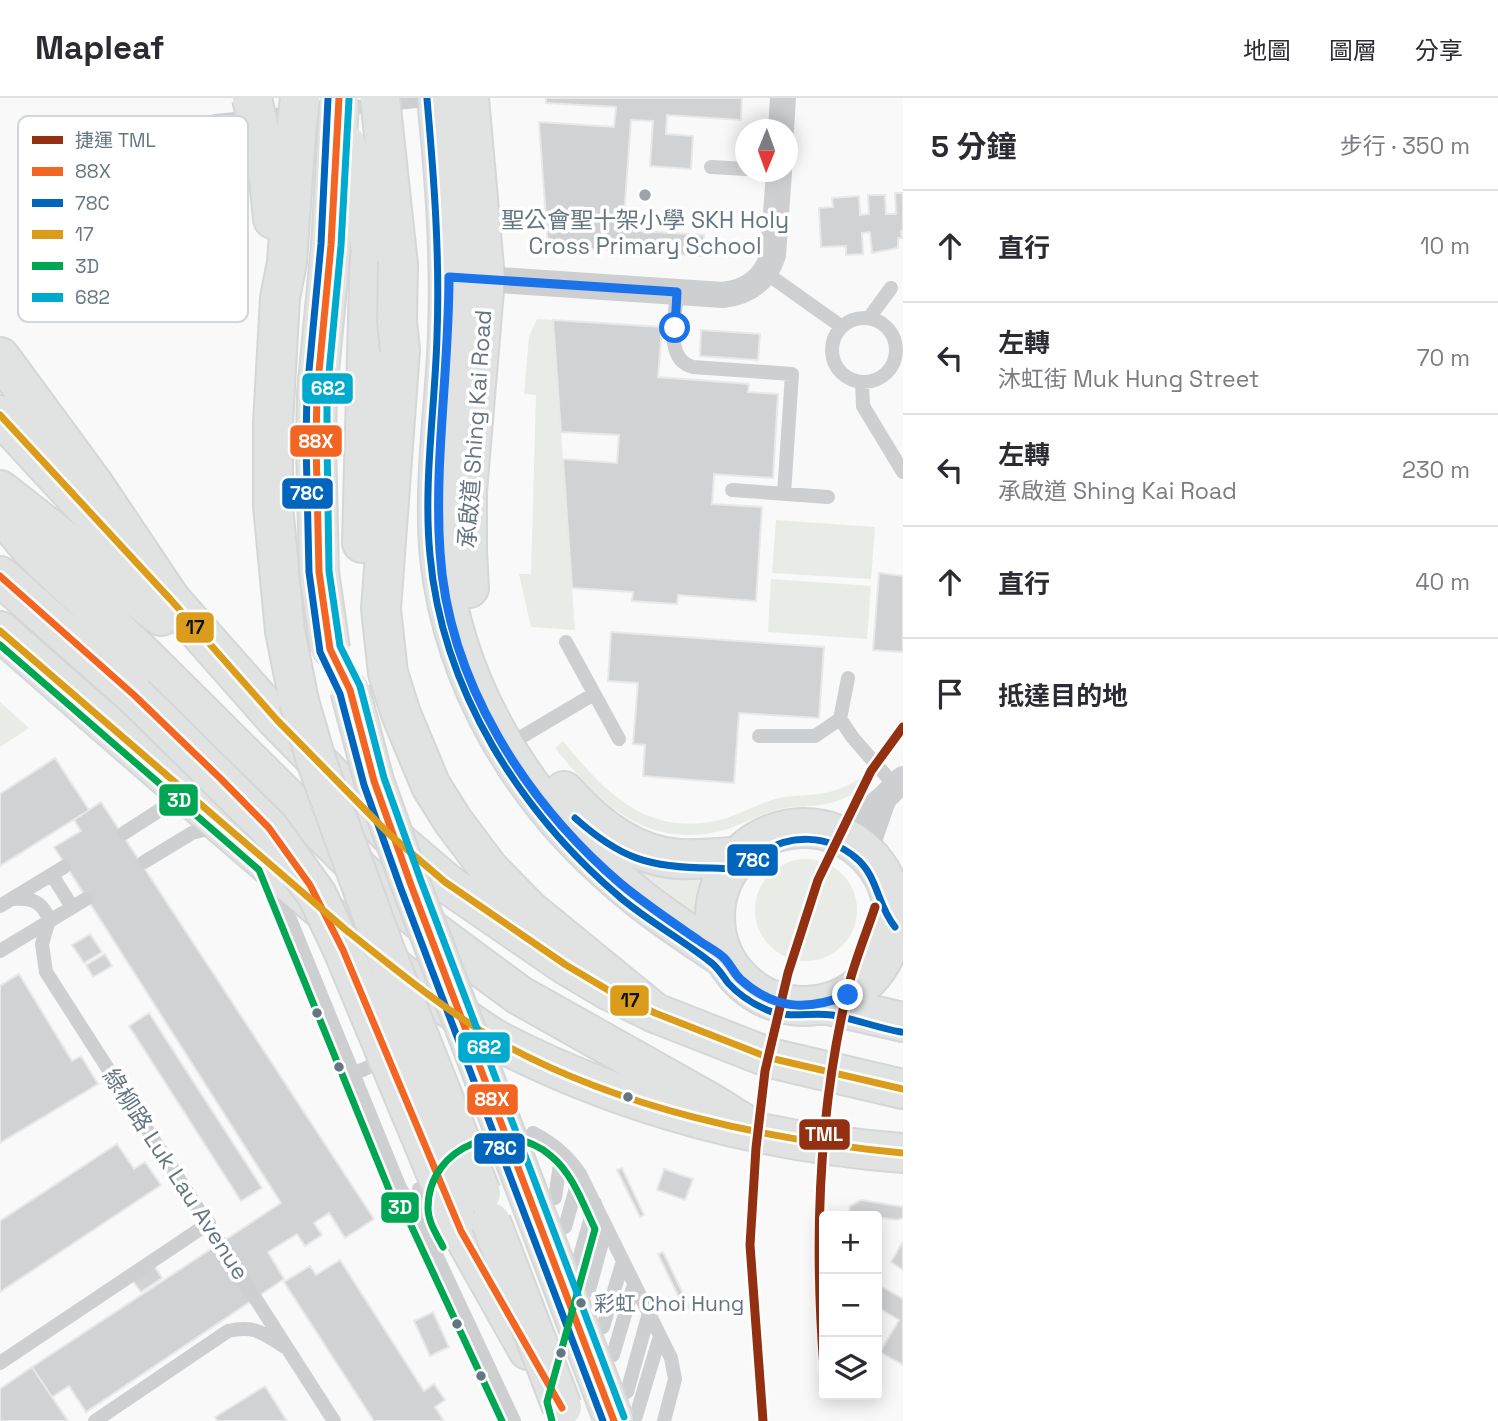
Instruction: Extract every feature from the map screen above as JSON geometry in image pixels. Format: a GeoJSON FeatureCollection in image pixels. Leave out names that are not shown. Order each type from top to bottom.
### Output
{"type":"FeatureCollection","features":[{"type":"Feature","properties":{"kind":"main road"},"geometry":{"type":"LineString","coordinates":[[253,98],[269,179],[280,298]]}},
{"type":"Feature","properties":{"kind":"main road"},"geometry":{"type":"LineString","coordinates":[[300,98],[287,262],[280,298],[273,424],[273,506],[279,591],[299,701],[316,760],[384,947],[565,1414]]}},
{"type":"Feature","properties":{"kind":"main road"},"geometry":{"type":"LineString","coordinates":[[380,98],[398,265],[397,321],[400,350],[381,609],[393,693],[431,786],[453,821],[506,888],[655,1013]]}},
{"type":"Feature","properties":{"kind":"main road","name":"承啟道 Shing Kai Road"},"geometry":{"type":"LineString","coordinates":[[437,98],[446,197],[467,278],[448,332],[440,484],[440,554],[455,635],[491,723],[521,772],[577,841],[641,900],[724,958]]}},
{"type":"Feature","properties":{"kind":"main road","name":"承啟道 Shing Kai Road"},"geometry":{"type":"LineString","coordinates":[[469,98],[468,581],[472,611],[489,670],[523,736],[551,776],[593,821],[625,844],[643,851],[679,859],[739,857]]}},
{"type":"Feature","properties":{"kind":"main road"},"geometry":{"type":"LineString","coordinates":[[337,99],[363,144],[368,171],[370,244],[363,472],[365,650],[350,691]]}},
{"type":"Feature","properties":{"kind":"main road"},"geometry":{"type":"LineString","coordinates":[[337,99],[331,245],[317,393],[319,572],[330,649],[350,691],[374,781],[411,885],[626,1409]]}},
{"type":"Feature","properties":{"kind":"main road"},"geometry":{"type":"LineString","coordinates":[[0,357],[94,485],[171,600]]}},
{"type":"Feature","properties":{"kind":"main road"},"geometry":{"type":"LineString","coordinates":[[0,415],[171,600],[276,720],[388,834],[445,882],[566,965],[655,1013],[770,1058],[903,1089]]}},
{"type":"Feature","properties":{"kind":"main road"},"geometry":{"type":"LineString","coordinates":[[0,490],[232,668]]}},
{"type":"Feature","properties":{"kind":"main road"},"geometry":{"type":"LineString","coordinates":[[0,512],[32,550],[143,654],[364,874],[481,969],[519,995],[757,1132]]}},
{"type":"Feature","properties":{"kind":"main road"},"geometry":{"type":"LineString","coordinates":[[0,576],[134,695],[221,779],[269,828],[310,885],[343,950],[461,1231],[565,1414]]}},
{"type":"Feature","properties":{"kind":"main road"},"geometry":{"type":"LineString","coordinates":[[0,631],[268,864],[400,974],[499,1041],[570,1076],[648,1102],[757,1132],[860,1150],[903,1153]]}},
{"type":"Feature","properties":{"kind":"main road"},"geometry":{"type":"LineString","coordinates":[[813,828],[852,844],[879,869],[898,916],[883,960],[868,980],[848,995],[824,1004],[800,1006],[777,1002],[755,992],[737,977],[724,958],[716,937],[714,916],[718,894],[726,874],[752,845],[768,835],[786,829],[813,828]]}},
{"type":"Feature","properties":{"kind":"main road"},"geometry":{"type":"LineString","coordinates":[[824,1004],[903,1022]]}},
{"type":"Feature","properties":{"kind":"street"},"geometry":{"type":"LineString","coordinates":[[782,119],[783,98]]}},
{"type":"Feature","properties":{"kind":"street"},"geometry":{"type":"LineString","coordinates":[[467,278],[733,294],[751,287],[765,273],[773,255],[778,182]]}},
{"type":"Feature","properties":{"kind":"street"},"geometry":{"type":"LineString","coordinates":[[852,844],[894,788]]}},
{"type":"Feature","properties":{"kind":"lane"},"geometry":{"type":"LineString","coordinates":[[248,118],[437,98]]}},
{"type":"Feature","properties":{"kind":"lane"},"geometry":{"type":"LineString","coordinates":[[712,167],[735,168]]}},
{"type":"Feature","properties":{"kind":"lane"},"geometry":{"type":"LineString","coordinates":[[765,273],[842,327]]}},
{"type":"Feature","properties":{"kind":"lane"},"geometry":{"type":"LineString","coordinates":[[869,318],[891,288]]}},
{"type":"Feature","properties":{"kind":"lane"},"geometry":{"type":"LineString","coordinates":[[677,292],[674,350],[681,362],[693,367],[792,374],[784,494]]}},
{"type":"Feature","properties":{"kind":"lane"},"geometry":{"type":"LineString","coordinates":[[859,318],[869,318],[881,323],[891,332],[896,344],[896,356],[884,375],[862,382],[843,374],[832,356],[832,345],[842,327],[859,318]]}},
{"type":"Feature","properties":{"kind":"lane"},"geometry":{"type":"LineString","coordinates":[[862,382],[863,406],[903,472]]}},
{"type":"Feature","properties":{"kind":"lane"},"geometry":{"type":"LineString","coordinates":[[732,490],[828,497]]}},
{"type":"Feature","properties":{"kind":"lane"},"geometry":{"type":"LineString","coordinates":[[566,642],[619,739]]}},
{"type":"Feature","properties":{"kind":"lane"},"geometry":{"type":"LineString","coordinates":[[759,736],[816,736],[840,719],[848,678]]}},
{"type":"Feature","properties":{"kind":"lane"},"geometry":{"type":"LineString","coordinates":[[523,736],[594,694]]}},
{"type":"Feature","properties":{"kind":"lane"},"geometry":{"type":"LineString","coordinates":[[840,719],[894,788]]}},
{"type":"Feature","properties":{"kind":"lane"},"geometry":{"type":"LineString","coordinates":[[124,833],[163,808],[170,790],[169,777]]}},
{"type":"Feature","properties":{"kind":"lane"},"geometry":{"type":"LineString","coordinates":[[144,862],[192,833],[223,825]]}},
{"type":"Feature","properties":{"kind":"lane"},"geometry":{"type":"LineString","coordinates":[[268,864],[400,1188],[418,1216],[514,1421]]}},
{"type":"Feature","properties":{"kind":"lane"},"geometry":{"type":"LineString","coordinates":[[5,903],[58,871],[72,907]]}},
{"type":"Feature","properties":{"kind":"lane"},"geometry":{"type":"LineString","coordinates":[[5,903],[26,899],[36,901],[43,907],[49,920]]}},
{"type":"Feature","properties":{"kind":"lane"},"geometry":{"type":"LineString","coordinates":[[0,951],[86,899]]}},
{"type":"Feature","properties":{"kind":"lane","name":"綠柳路 Luk Lau Avenue"},"geometry":{"type":"LineString","coordinates":[[49,920],[42,944],[46,972],[334,1421]]}},
{"type":"Feature","properties":{"kind":"lane"},"geometry":{"type":"LineString","coordinates":[[353,1074],[393,1057]]}},
{"type":"Feature","properties":{"kind":"lane"},"geometry":{"type":"LineString","coordinates":[[533,1133],[558,1149],[580,1174],[671,1358],[675,1379],[664,1421]]}},
{"type":"Feature","properties":{"kind":"lane"},"geometry":{"type":"LineString","coordinates":[[555,1198],[560,1172],[558,1149]]}},
{"type":"Feature","properties":{"kind":"lane"},"geometry":{"type":"LineString","coordinates":[[565,1227],[580,1174]]}},
{"type":"Feature","properties":{"kind":"lane"},"geometry":{"type":"LineString","coordinates":[[418,1216],[419,1189]]}},
{"type":"Feature","properties":{"kind":"lane"},"geometry":{"type":"LineString","coordinates":[[578,1263],[594,1203]]}},
{"type":"Feature","properties":{"kind":"lane"},"geometry":{"type":"LineString","coordinates":[[0,1363],[209,1223]]}},
{"type":"Feature","properties":{"kind":"lane"},"geometry":{"type":"LineString","coordinates":[[589,1290],[606,1227]]}},
{"type":"Feature","properties":{"kind":"lane"},"geometry":{"type":"LineString","coordinates":[[603,1327],[623,1261]]}},
{"type":"Feature","properties":{"kind":"lane"},"geometry":{"type":"LineString","coordinates":[[613,1355],[634,1284]]}},
{"type":"Feature","properties":{"kind":"lane"},"geometry":{"type":"LineString","coordinates":[[626,1409],[649,1313]]}},
{"type":"Feature","properties":{"kind":"lane"},"geometry":{"type":"LineString","coordinates":[[95,1421],[228,1331],[246,1328],[265,1334],[289,1350]]}},
{"type":"Feature","properties":{"kind":"lane"},"geometry":{"type":"LineString","coordinates":[[626,1409],[660,1336]]}},
{"type":"Feature","properties":{"kind":"shaded area"},"geometry":{"type":"Polygon","coordinates":[[[537,319],[553,320],[575,630],[531,627],[519,574],[531,574],[536,395],[524,394],[529,337],[537,319]]]}},
{"type":"Feature","properties":{"kind":"shaded area"},"geometry":{"type":"Polygon","coordinates":[[[776,520],[875,527],[871,579],[772,573],[776,520]]]}},
{"type":"Feature","properties":{"kind":"shaded area"},"geometry":{"type":"Polygon","coordinates":[[[455,552],[483,673],[546,781],[707,873],[700,890],[698,926],[562,813],[466,646],[455,552]]]}},
{"type":"Feature","properties":{"kind":"shaded area"},"geometry":{"type":"Polygon","coordinates":[[[771,579],[871,586],[867,639],[768,632],[771,579]]]}},
{"type":"Feature","properties":{"kind":"shaded area"},"geometry":{"type":"Polygon","coordinates":[[[0,702],[29,728],[0,747],[0,702]]]}},
{"type":"Feature","properties":{"kind":"shaded area"},"geometry":{"type":"Polygon","coordinates":[[[563,741],[610,792],[647,815],[667,821],[690,824],[715,821],[775,799],[831,791],[867,774],[873,783],[833,802],[776,810],[721,831],[694,835],[669,833],[646,827],[607,803],[555,748],[563,741]]]}},
{"type":"Feature","properties":{"kind":"shaded area"},"geometry":{"type":"Polygon","coordinates":[[[806,859],[826,863],[842,874],[853,890],[857,910],[853,930],[842,946],[826,957],[806,961],[786,957],[770,946],[759,930],[755,910],[759,890],[770,874],[786,863],[806,859]]]}},
{"type":"Feature","properties":{"kind":"building","name":"聖公會聖十架小學 SKH Holy Cross Primary School"},"geometry":{"type":"Polygon","coordinates":[[[546,98],[742,98],[741,119],[667,115],[666,134],[693,136],[691,169],[650,166],[653,121],[631,120],[623,230],[704,235],[702,256],[548,246],[539,122],[614,127],[616,107],[546,103],[546,98]]]}},
{"type":"Feature","properties":{"kind":"building"},"geometry":{"type":"Polygon","coordinates":[[[895,193],[903,193],[903,231],[902,238],[898,238],[898,248],[872,253],[870,232],[862,233],[863,254],[846,255],[846,246],[821,247],[819,208],[833,207],[832,198],[859,196],[860,215],[869,214],[868,195],[885,195],[886,214],[896,214],[895,193]]]}},
{"type":"Feature","properties":{"kind":"building"},"geometry":{"type":"Polygon","coordinates":[[[553,320],[662,327],[658,377],[749,384],[748,392],[778,394],[773,478],[714,474],[712,504],[762,507],[756,601],[678,595],[677,604],[632,601],[633,592],[572,588],[563,459],[617,463],[619,435],[561,432],[553,320]]]}},
{"type":"Feature","properties":{"kind":"building"},"geometry":{"type":"Polygon","coordinates":[[[701,330],[760,334],[758,360],[700,356],[701,330]]]}},
{"type":"Feature","properties":{"kind":"building"},"geometry":{"type":"Polygon","coordinates":[[[879,573],[903,576],[903,652],[873,650],[879,573]]]}},
{"type":"Feature","properties":{"kind":"building"},"geometry":{"type":"Polygon","coordinates":[[[611,632],[824,647],[819,718],[739,713],[734,783],[643,776],[645,745],[633,744],[638,683],[608,681],[611,632]]]}},
{"type":"Feature","properties":{"kind":"building"},"geometry":{"type":"Polygon","coordinates":[[[55,758],[89,810],[0,866],[0,794],[55,758]]]}},
{"type":"Feature","properties":{"kind":"building"},"geometry":{"type":"Polygon","coordinates":[[[101,802],[374,1219],[345,1238],[329,1213],[314,1223],[322,1235],[305,1246],[297,1234],[268,1252],[284,1279],[86,1412],[69,1386],[52,1397],[32,1367],[281,1203],[54,847],[81,831],[74,820],[101,802]]]}},
{"type":"Feature","properties":{"kind":"building"},"geometry":{"type":"Polygon","coordinates":[[[90,934],[102,952],[84,963],[72,945],[90,934]]]}},
{"type":"Feature","properties":{"kind":"building"},"geometry":{"type":"Polygon","coordinates":[[[105,954],[112,966],[93,977],[86,965],[105,954]]]}},
{"type":"Feature","properties":{"kind":"building"},"geometry":{"type":"Polygon","coordinates":[[[19,974],[72,1061],[81,1056],[98,1084],[0,1143],[0,986],[19,974]]]}},
{"type":"Feature","properties":{"kind":"building"},"geometry":{"type":"Polygon","coordinates":[[[149,1013],[262,1188],[241,1201],[129,1026],[149,1013]]]}},
{"type":"Feature","properties":{"kind":"building"},"geometry":{"type":"Polygon","coordinates":[[[117,1144],[134,1169],[145,1162],[161,1185],[0,1292],[0,1221],[117,1144]]]}},
{"type":"Feature","properties":{"kind":"building"},"geometry":{"type":"Polygon","coordinates":[[[622,1168],[644,1215],[640,1217],[617,1170],[622,1168]]]}},
{"type":"Feature","properties":{"kind":"building"},"geometry":{"type":"Polygon","coordinates":[[[664,1169],[693,1179],[685,1200],[657,1190],[664,1169]]]}},
{"type":"Feature","properties":{"kind":"building"},"geometry":{"type":"Polygon","coordinates":[[[861,1200],[903,1207],[903,1218],[882,1219],[882,1211],[849,1211],[850,1206],[861,1200]]]}},
{"type":"Feature","properties":{"kind":"building"},"geometry":{"type":"Polygon","coordinates":[[[903,1244],[903,1270],[891,1262],[903,1244]]]}},
{"type":"Feature","properties":{"kind":"building"},"geometry":{"type":"Polygon","coordinates":[[[663,1252],[690,1308],[685,1310],[658,1254],[663,1252]]]}},
{"type":"Feature","properties":{"kind":"building"},"geometry":{"type":"Polygon","coordinates":[[[340,1260],[424,1391],[434,1384],[445,1400],[435,1407],[444,1421],[374,1421],[284,1282],[310,1266],[316,1275],[340,1260]]]}},
{"type":"Feature","properties":{"kind":"building"},"geometry":{"type":"Polygon","coordinates":[[[154,1265],[162,1278],[141,1292],[132,1280],[154,1265]]]}},
{"type":"Feature","properties":{"kind":"building"},"geometry":{"type":"Polygon","coordinates":[[[882,1287],[903,1299],[903,1365],[882,1353],[899,1320],[882,1310],[882,1287]]]}},
{"type":"Feature","properties":{"kind":"building"},"geometry":{"type":"Polygon","coordinates":[[[446,1298],[456,1318],[451,1320],[442,1300],[446,1298]]]}},
{"type":"Feature","properties":{"kind":"building"},"geometry":{"type":"Polygon","coordinates":[[[433,1312],[449,1347],[430,1356],[414,1321],[433,1312]]]}},
{"type":"Feature","properties":{"kind":"building"},"geometry":{"type":"Polygon","coordinates":[[[32,1367],[68,1421],[0,1421],[0,1389],[32,1367]]]}},
{"type":"Feature","properties":{"kind":"building"},"geometry":{"type":"Polygon","coordinates":[[[265,1386],[287,1421],[217,1421],[215,1417],[265,1386]]]}},
{"type":"Feature","properties":{"kind":"metro line","name":"TML"},"geometry":{"type":"LineString","coordinates":[[763,1421],[750,1245],[756,1148],[765,1071],[788,973],[818,880],[871,771],[903,727]]}},
{"type":"Feature","properties":{"kind":"metro line","name":"TML"},"geometry":{"type":"LineString","coordinates":[[822,1337],[819,1225],[830,1082],[848,988],[875,907]]}},
{"type":"Feature","properties":{"kind":"transit line","name":"78C"},"geometry":{"type":"LineString","coordinates":[[328,98],[321,244],[307,392],[306,442],[309,572],[320,652],[340,694],[364,785],[401,889],[603,1421]]}},
{"type":"Feature","properties":{"kind":"transit line","name":"88X"},"geometry":{"type":"LineString","coordinates":[[339,98],[331,245],[317,393],[316,442],[319,572],[330,649],[350,690],[374,781],[411,885],[614,1421]]}},
{"type":"Feature","properties":{"kind":"transit line","name":"682"},"geometry":{"type":"LineString","coordinates":[[349,99],[341,246],[327,394],[329,571],[340,646],[360,686],[384,778],[421,881],[624,1417]]}},
{"type":"Feature","properties":{"kind":"transit line","name":"78C"},"geometry":{"type":"LineString","coordinates":[[427,99],[438,277],[428,528],[438,605],[451,654],[469,700],[492,745],[520,788],[551,828],[585,865],[622,899],[712,963],[741,995],[775,1013],[832,1015],[901,1032]]}},
{"type":"Feature","properties":{"kind":"transit line","name":"17"},"geometry":{"type":"LineString","coordinates":[[0,415],[171,600],[277,720],[389,834],[445,882],[566,965],[655,1013],[770,1058],[903,1089]]}},
{"type":"Feature","properties":{"kind":"transit line","name":"88X"},"geometry":{"type":"LineString","coordinates":[[0,576],[134,695],[221,779],[269,828],[310,885],[343,950],[461,1231],[562,1408]]}},
{"type":"Feature","properties":{"kind":"transit line","name":"17"},"geometry":{"type":"LineString","coordinates":[[0,631],[346,930],[438,1002],[496,1040],[591,1085],[694,1117],[799,1139],[903,1153]]}},
{"type":"Feature","properties":{"kind":"transit line","name":"3D"},"geometry":{"type":"LineString","coordinates":[[0,645],[259,870],[390,1192],[409,1221],[502,1421]]}},
{"type":"Feature","properties":{"kind":"transit line","name":"78C"},"geometry":{"type":"LineString","coordinates":[[575,818],[622,852],[670,866],[736,868],[746,865],[761,853],[784,842],[809,839],[833,844],[856,858],[869,873],[884,909],[895,927]]}},
{"type":"Feature","properties":{"kind":"transit line","name":"3D"},"geometry":{"type":"LineString","coordinates":[[443,1247],[428,1213],[431,1186],[441,1168],[455,1154],[473,1144],[492,1139],[513,1139],[533,1144],[559,1163],[571,1180],[595,1229],[547,1402],[552,1421]]}},
{"type":"Feature","properties":{"kind":"place","name":"聖公會聖十架小學 SKH Holy Cross Primary School"},"geometry":{"type":"Point","coordinates":[645,195]}},
{"type":"Feature","properties":{"kind":"place","name":"彩虹 Choi Hung"},"geometry":{"type":"Point","coordinates":[581,1303]}},
{"type":"Feature","properties":{"kind":"route"},"geometry":{"type":"LineString","coordinates":[[675,328],[677,292],[449,277],[439,520],[443,577],[455,635],[478,696],[506,749],[555,817],[599,863],[641,900],[724,958],[737,977],[755,992],[777,1002],[800,1006],[824,1004],[848,995]]}}]}
